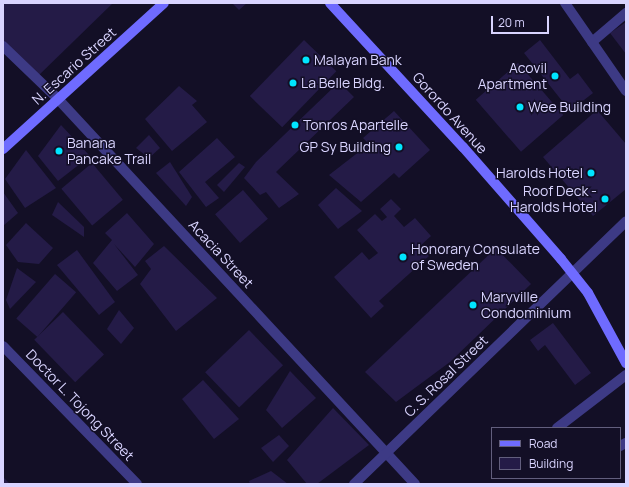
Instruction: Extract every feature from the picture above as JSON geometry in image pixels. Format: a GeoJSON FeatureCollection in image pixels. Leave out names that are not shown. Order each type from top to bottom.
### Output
{"type":"FeatureCollection","features":[{"type":"Feature","properties":{"kind":"main road","name":"N. Escario Street"},"geometry":{"type":"LineString","coordinates":[[3,149],[164,3]]}},
{"type":"Feature","properties":{"kind":"main road","name":"Gorordo Avenue"},"geometry":{"type":"LineString","coordinates":[[330,3],[463,147],[572,273],[588,294],[626,363]]}},
{"type":"Feature","properties":{"kind":"street"},"geometry":{"type":"LineString","coordinates":[[565,3],[626,91]]}},
{"type":"Feature","properties":{"kind":"street"},"geometry":{"type":"LineString","coordinates":[[592,42],[626,13]]}},
{"type":"Feature","properties":{"kind":"street","name":"Acacia Street"},"geometry":{"type":"LineString","coordinates":[[3,46],[58,99],[415,484]]}},
{"type":"Feature","properties":{"kind":"street","name":"C. S. Rosal Street"},"geometry":{"type":"LineString","coordinates":[[354,484],[626,221]]}},
{"type":"Feature","properties":{"kind":"street","name":"Doctor L. Tojong Street"},"geometry":{"type":"LineString","coordinates":[[3,346],[137,484]]}},
{"type":"Feature","properties":{"kind":"street"},"geometry":{"type":"LineString","coordinates":[[558,427],[626,375]]}},
{"type":"Feature","properties":{"kind":"building"},"geometry":{"type":"Polygon","coordinates":[[[3,3],[113,3],[38,76],[3,40],[3,3]]]}},
{"type":"Feature","properties":{"kind":"building"},"geometry":{"type":"Polygon","coordinates":[[[232,3],[247,3],[239,10],[232,3]]]}},
{"type":"Feature","properties":{"kind":"building"},"geometry":{"type":"Polygon","coordinates":[[[626,22],[626,54],[610,33],[626,22]]]}},
{"type":"Feature","properties":{"kind":"building","name":"La Belle Bldg."},"geometry":{"type":"Polygon","coordinates":[[[304,40],[336,71],[282,127],[250,96],[304,40]]]}},
{"type":"Feature","properties":{"kind":"building","name":"Acovil Apartment"},"geometry":{"type":"Polygon","coordinates":[[[540,40],[570,79],[578,73],[593,93],[570,111],[524,53],[540,40]]]}},
{"type":"Feature","properties":{"kind":"building","name":"Wee Building"},"geometry":{"type":"Polygon","coordinates":[[[518,63],[563,115],[521,152],[476,100],[518,63]]]}},
{"type":"Feature","properties":{"kind":"building"},"geometry":{"type":"Polygon","coordinates":[[[339,82],[354,97],[276,172],[299,194],[279,208],[266,192],[260,195],[244,178],[256,162],[339,82]]]}},
{"type":"Feature","properties":{"kind":"building"},"geometry":{"type":"Polygon","coordinates":[[[179,86],[197,101],[192,105],[207,122],[172,151],[145,119],[179,86]]]}},
{"type":"Feature","properties":{"kind":"building","name":"Harolds Hotel"},"geometry":{"type":"Polygon","coordinates":[[[597,110],[626,144],[626,189],[593,216],[543,157],[597,110]]]}},
{"type":"Feature","properties":{"kind":"building"},"geometry":{"type":"Polygon","coordinates":[[[394,111],[430,150],[399,178],[394,173],[361,202],[329,175],[369,144],[363,138],[394,111]]]}},
{"type":"Feature","properties":{"kind":"building"},"geometry":{"type":"Polygon","coordinates":[[[61,125],[90,156],[58,181],[38,156],[61,125]]]}},
{"type":"Feature","properties":{"kind":"building"},"geometry":{"type":"Polygon","coordinates":[[[149,135],[160,148],[149,158],[136,148],[149,135]]]}},
{"type":"Feature","properties":{"kind":"building"},"geometry":{"type":"Polygon","coordinates":[[[217,138],[235,157],[205,182],[219,198],[206,207],[179,172],[217,138]]]}},
{"type":"Feature","properties":{"kind":"building"},"geometry":{"type":"Polygon","coordinates":[[[26,150],[56,188],[25,208],[5,179],[26,150]]]}},
{"type":"Feature","properties":{"kind":"building"},"geometry":{"type":"Polygon","coordinates":[[[170,162],[192,197],[186,206],[156,173],[170,162]]]}},
{"type":"Feature","properties":{"kind":"building"},"geometry":{"type":"Polygon","coordinates":[[[92,163],[123,200],[92,225],[61,189],[92,163]]]}},
{"type":"Feature","properties":{"kind":"building"},"geometry":{"type":"Polygon","coordinates":[[[239,163],[245,167],[224,192],[217,185],[239,163]]]}},
{"type":"Feature","properties":{"kind":"building"},"geometry":{"type":"Polygon","coordinates":[[[336,188],[362,211],[338,229],[318,205],[336,188]]]}},
{"type":"Feature","properties":{"kind":"building"},"geometry":{"type":"Polygon","coordinates":[[[243,190],[268,219],[240,243],[215,214],[243,190]]]}},
{"type":"Feature","properties":{"kind":"building"},"geometry":{"type":"Polygon","coordinates":[[[3,192],[18,213],[3,226],[3,192]]]}},
{"type":"Feature","properties":{"kind":"building"},"geometry":{"type":"Polygon","coordinates":[[[391,199],[401,209],[394,216],[404,227],[415,218],[431,236],[420,246],[429,256],[379,301],[384,306],[371,318],[334,277],[362,252],[369,260],[378,253],[357,230],[375,214],[382,221],[387,217],[380,209],[391,199]]]}},
{"type":"Feature","properties":{"kind":"building"},"geometry":{"type":"Polygon","coordinates":[[[58,202],[84,227],[84,237],[52,215],[58,202]]]}},
{"type":"Feature","properties":{"kind":"building"},"geometry":{"type":"Polygon","coordinates":[[[127,213],[154,244],[135,267],[114,244],[138,275],[117,291],[93,263],[112,240],[105,233],[127,213]]]}},
{"type":"Feature","properties":{"kind":"building"},"geometry":{"type":"Polygon","coordinates":[[[26,223],[53,248],[39,264],[18,262],[6,245],[26,223]]]}},
{"type":"Feature","properties":{"kind":"building"},"geometry":{"type":"Polygon","coordinates":[[[164,246],[217,298],[176,331],[140,284],[151,269],[145,261],[164,246]]]}},
{"type":"Feature","properties":{"kind":"building","name":"Maryville Condominium"},"geometry":{"type":"Polygon","coordinates":[[[496,248],[531,284],[450,362],[396,402],[365,372],[496,248]]]}},
{"type":"Feature","properties":{"kind":"building"},"geometry":{"type":"Polygon","coordinates":[[[77,250],[115,302],[99,315],[57,265],[77,250]]]}},
{"type":"Feature","properties":{"kind":"building"},"geometry":{"type":"Polygon","coordinates":[[[17,268],[36,282],[10,309],[6,300],[17,268]]]}},
{"type":"Feature","properties":{"kind":"building"},"geometry":{"type":"Polygon","coordinates":[[[55,274],[76,292],[37,337],[16,319],[55,274]]]}},
{"type":"Feature","properties":{"kind":"building"},"geometry":{"type":"Polygon","coordinates":[[[119,310],[134,328],[121,344],[107,329],[119,310]]]}},
{"type":"Feature","properties":{"kind":"building"},"geometry":{"type":"Polygon","coordinates":[[[63,312],[104,354],[75,382],[34,340],[63,312]]]}},
{"type":"Feature","properties":{"kind":"building"},"geometry":{"type":"Polygon","coordinates":[[[553,323],[591,373],[575,385],[545,345],[538,351],[530,340],[553,323]]]}},
{"type":"Feature","properties":{"kind":"building"},"geometry":{"type":"Polygon","coordinates":[[[249,330],[283,365],[239,408],[205,372],[249,330]]]}},
{"type":"Feature","properties":{"kind":"building"},"geometry":{"type":"Polygon","coordinates":[[[290,371],[316,398],[282,428],[266,410],[290,371]]]}},
{"type":"Feature","properties":{"kind":"building"},"geometry":{"type":"Polygon","coordinates":[[[203,380],[239,419],[214,439],[182,399],[203,380]]]}},
{"type":"Feature","properties":{"kind":"building"},"geometry":{"type":"Polygon","coordinates":[[[333,408],[369,445],[317,484],[307,484],[287,460],[333,408]]]}},
{"type":"Feature","properties":{"kind":"building"},"geometry":{"type":"Polygon","coordinates":[[[279,435],[289,446],[273,462],[261,448],[279,435]]]}},
{"type":"Feature","properties":{"kind":"building"},"geometry":{"type":"Polygon","coordinates":[[[271,471],[288,484],[250,484],[249,481],[271,471]]]}},
{"type":"Feature","properties":{"kind":"building"},"geometry":{"type":"Polygon","coordinates":[[[3,477],[10,484],[3,484],[3,477]]]}},
{"type":"Feature","properties":{"kind":"place","name":"Malayan Bank"},"geometry":{"type":"Point","coordinates":[306,60]}},
{"type":"Feature","properties":{"kind":"place","name":"Acovil Apartment"},"geometry":{"type":"Point","coordinates":[555,76]}},
{"type":"Feature","properties":{"kind":"place","name":"La Belle Bldg."},"geometry":{"type":"Point","coordinates":[293,83]}},
{"type":"Feature","properties":{"kind":"place","name":"Wee Building"},"geometry":{"type":"Point","coordinates":[520,107]}},
{"type":"Feature","properties":{"kind":"place","name":"Tonros Apartelle"},"geometry":{"type":"Point","coordinates":[295,125]}},
{"type":"Feature","properties":{"kind":"place","name":"GP Sy Building"},"geometry":{"type":"Point","coordinates":[399,147]}},
{"type":"Feature","properties":{"kind":"place","name":"Banana Pancake Trail"},"geometry":{"type":"Point","coordinates":[59,151]}},
{"type":"Feature","properties":{"kind":"place","name":"Harolds Hotel"},"geometry":{"type":"Point","coordinates":[591,173]}},
{"type":"Feature","properties":{"kind":"place","name":"Roof Deck - Harolds Hotel"},"geometry":{"type":"Point","coordinates":[605,199]}},
{"type":"Feature","properties":{"kind":"place","name":"Honorary Consulate of Sweden"},"geometry":{"type":"Point","coordinates":[403,257]}},
{"type":"Feature","properties":{"kind":"place","name":"Maryville Condominium"},"geometry":{"type":"Point","coordinates":[473,305]}}]}
